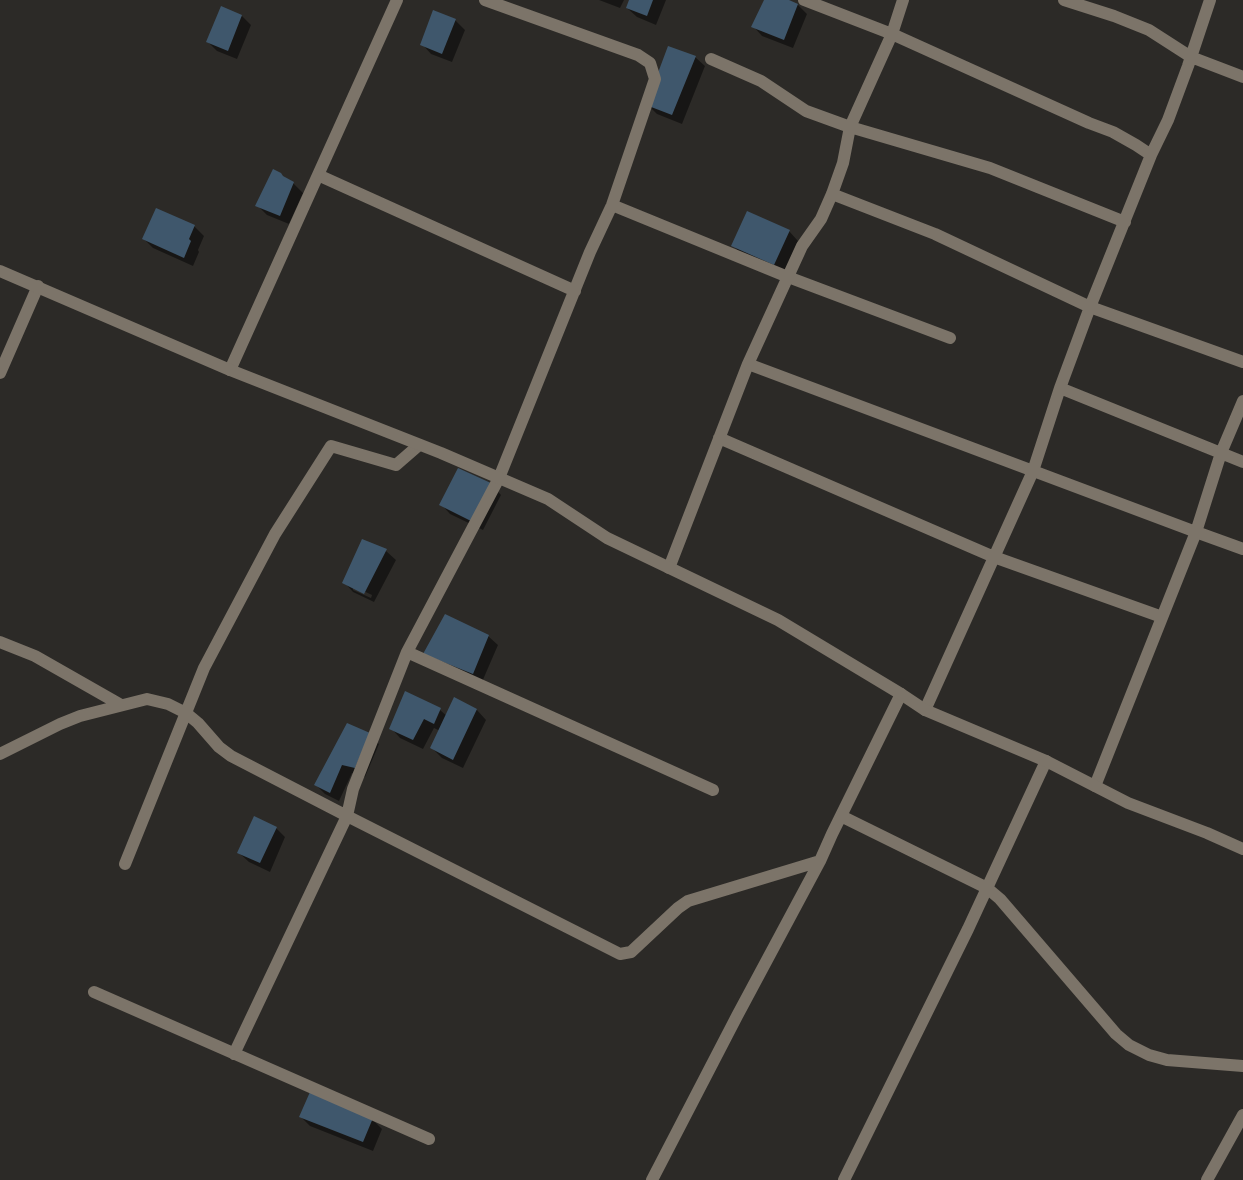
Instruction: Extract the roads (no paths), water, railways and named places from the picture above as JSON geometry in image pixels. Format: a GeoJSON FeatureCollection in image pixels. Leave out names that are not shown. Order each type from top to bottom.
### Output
{"type":"FeatureCollection","features":[{"type":"Feature","properties":{"kind":"street"},"geometry":{"type":"LineString","coordinates":[[230,370],[397,0]]}},
{"type":"Feature","properties":{"kind":"street"},"geometry":{"type":"LineString","coordinates":[[234,1054],[347,816],[353,789],[407,652],[499,478],[612,205],[655,79],[650,63],[638,55],[485,0]]}},
{"type":"Feature","properties":{"kind":"street"},"geometry":{"type":"LineString","coordinates":[[804,0],[892,34],[1113,132],[1151,154]]}},
{"type":"Feature","properties":{"kind":"street"},"geometry":{"type":"LineString","coordinates":[[669,568],[748,364],[802,246],[821,219],[832,194],[843,163],[850,127],[892,34],[903,0]]}},
{"type":"Feature","properties":{"kind":"street"},"geometry":{"type":"LineString","coordinates":[[1064,0],[1149,30],[1191,57],[1243,77]]}},
{"type":"Feature","properties":{"kind":"street"},"geometry":{"type":"LineString","coordinates":[[925,710],[1033,471],[1090,307],[1151,154],[1168,120],[1210,0]]}},
{"type":"Feature","properties":{"kind":"street"},"geometry":{"type":"LineString","coordinates":[[711,59],[761,81],[806,111],[850,127],[990,168],[1125,222]]}},
{"type":"Feature","properties":{"kind":"street"},"geometry":{"type":"LineString","coordinates":[[318,175],[575,291]]}},
{"type":"Feature","properties":{"kind":"street"},"geometry":{"type":"LineString","coordinates":[[832,194],[935,234],[1090,307],[1243,362]]}},
{"type":"Feature","properties":{"kind":"street"},"geometry":{"type":"LineString","coordinates":[[612,205],[788,277],[950,338]]}},
{"type":"Feature","properties":{"kind":"street"},"geometry":{"type":"LineString","coordinates":[[0,271],[230,370],[548,499],[607,538],[778,620],[925,710],[1046,761],[1128,804],[1243,848]]}},
{"type":"Feature","properties":{"kind":"street"},"geometry":{"type":"LineString","coordinates":[[0,373],[38,286]]}},
{"type":"Feature","properties":{"kind":"street"},"geometry":{"type":"LineString","coordinates":[[748,364],[1243,549]]}},
{"type":"Feature","properties":{"kind":"street"},"geometry":{"type":"LineString","coordinates":[[1060,388],[1243,462]]}},
{"type":"Feature","properties":{"kind":"street"},"geometry":{"type":"LineString","coordinates":[[1095,786],[1196,532],[1221,453],[1243,401]]}},
{"type":"Feature","properties":{"kind":"street"},"geometry":{"type":"LineString","coordinates":[[719,438],[994,557],[1162,617]]}},
{"type":"Feature","properties":{"kind":"street"},"geometry":{"type":"LineString","coordinates":[[125,864],[204,668],[275,534],[331,446],[396,465],[419,445]]}},
{"type":"Feature","properties":{"kind":"street"},"geometry":{"type":"LineString","coordinates":[[0,642],[35,656],[121,705]]}},
{"type":"Feature","properties":{"kind":"street"},"geometry":{"type":"LineString","coordinates":[[407,652],[713,790]]}},
{"type":"Feature","properties":{"kind":"street"},"geometry":{"type":"LineString","coordinates":[[652,1180],[731,1026],[820,861],[901,694]]}},
{"type":"Feature","properties":{"kind":"street"},"geometry":{"type":"LineString","coordinates":[[0,754],[80,716],[147,699],[168,704],[186,713],[231,756],[620,954],[631,952],[688,901],[820,861]]}},
{"type":"Feature","properties":{"kind":"street"},"geometry":{"type":"LineString","coordinates":[[844,1180],[987,888],[1046,761]]}},
{"type":"Feature","properties":{"kind":"street"},"geometry":{"type":"LineString","coordinates":[[841,816],[987,888],[1000,899],[1116,1034],[1129,1045],[1149,1055],[1167,1060],[1243,1066]]}},
{"type":"Feature","properties":{"kind":"street"},"geometry":{"type":"LineString","coordinates":[[94,992],[429,1139]]}},
{"type":"Feature","properties":{"kind":"street"},"geometry":{"type":"LineString","coordinates":[[1207,1180],[1243,1115]]}}]}
